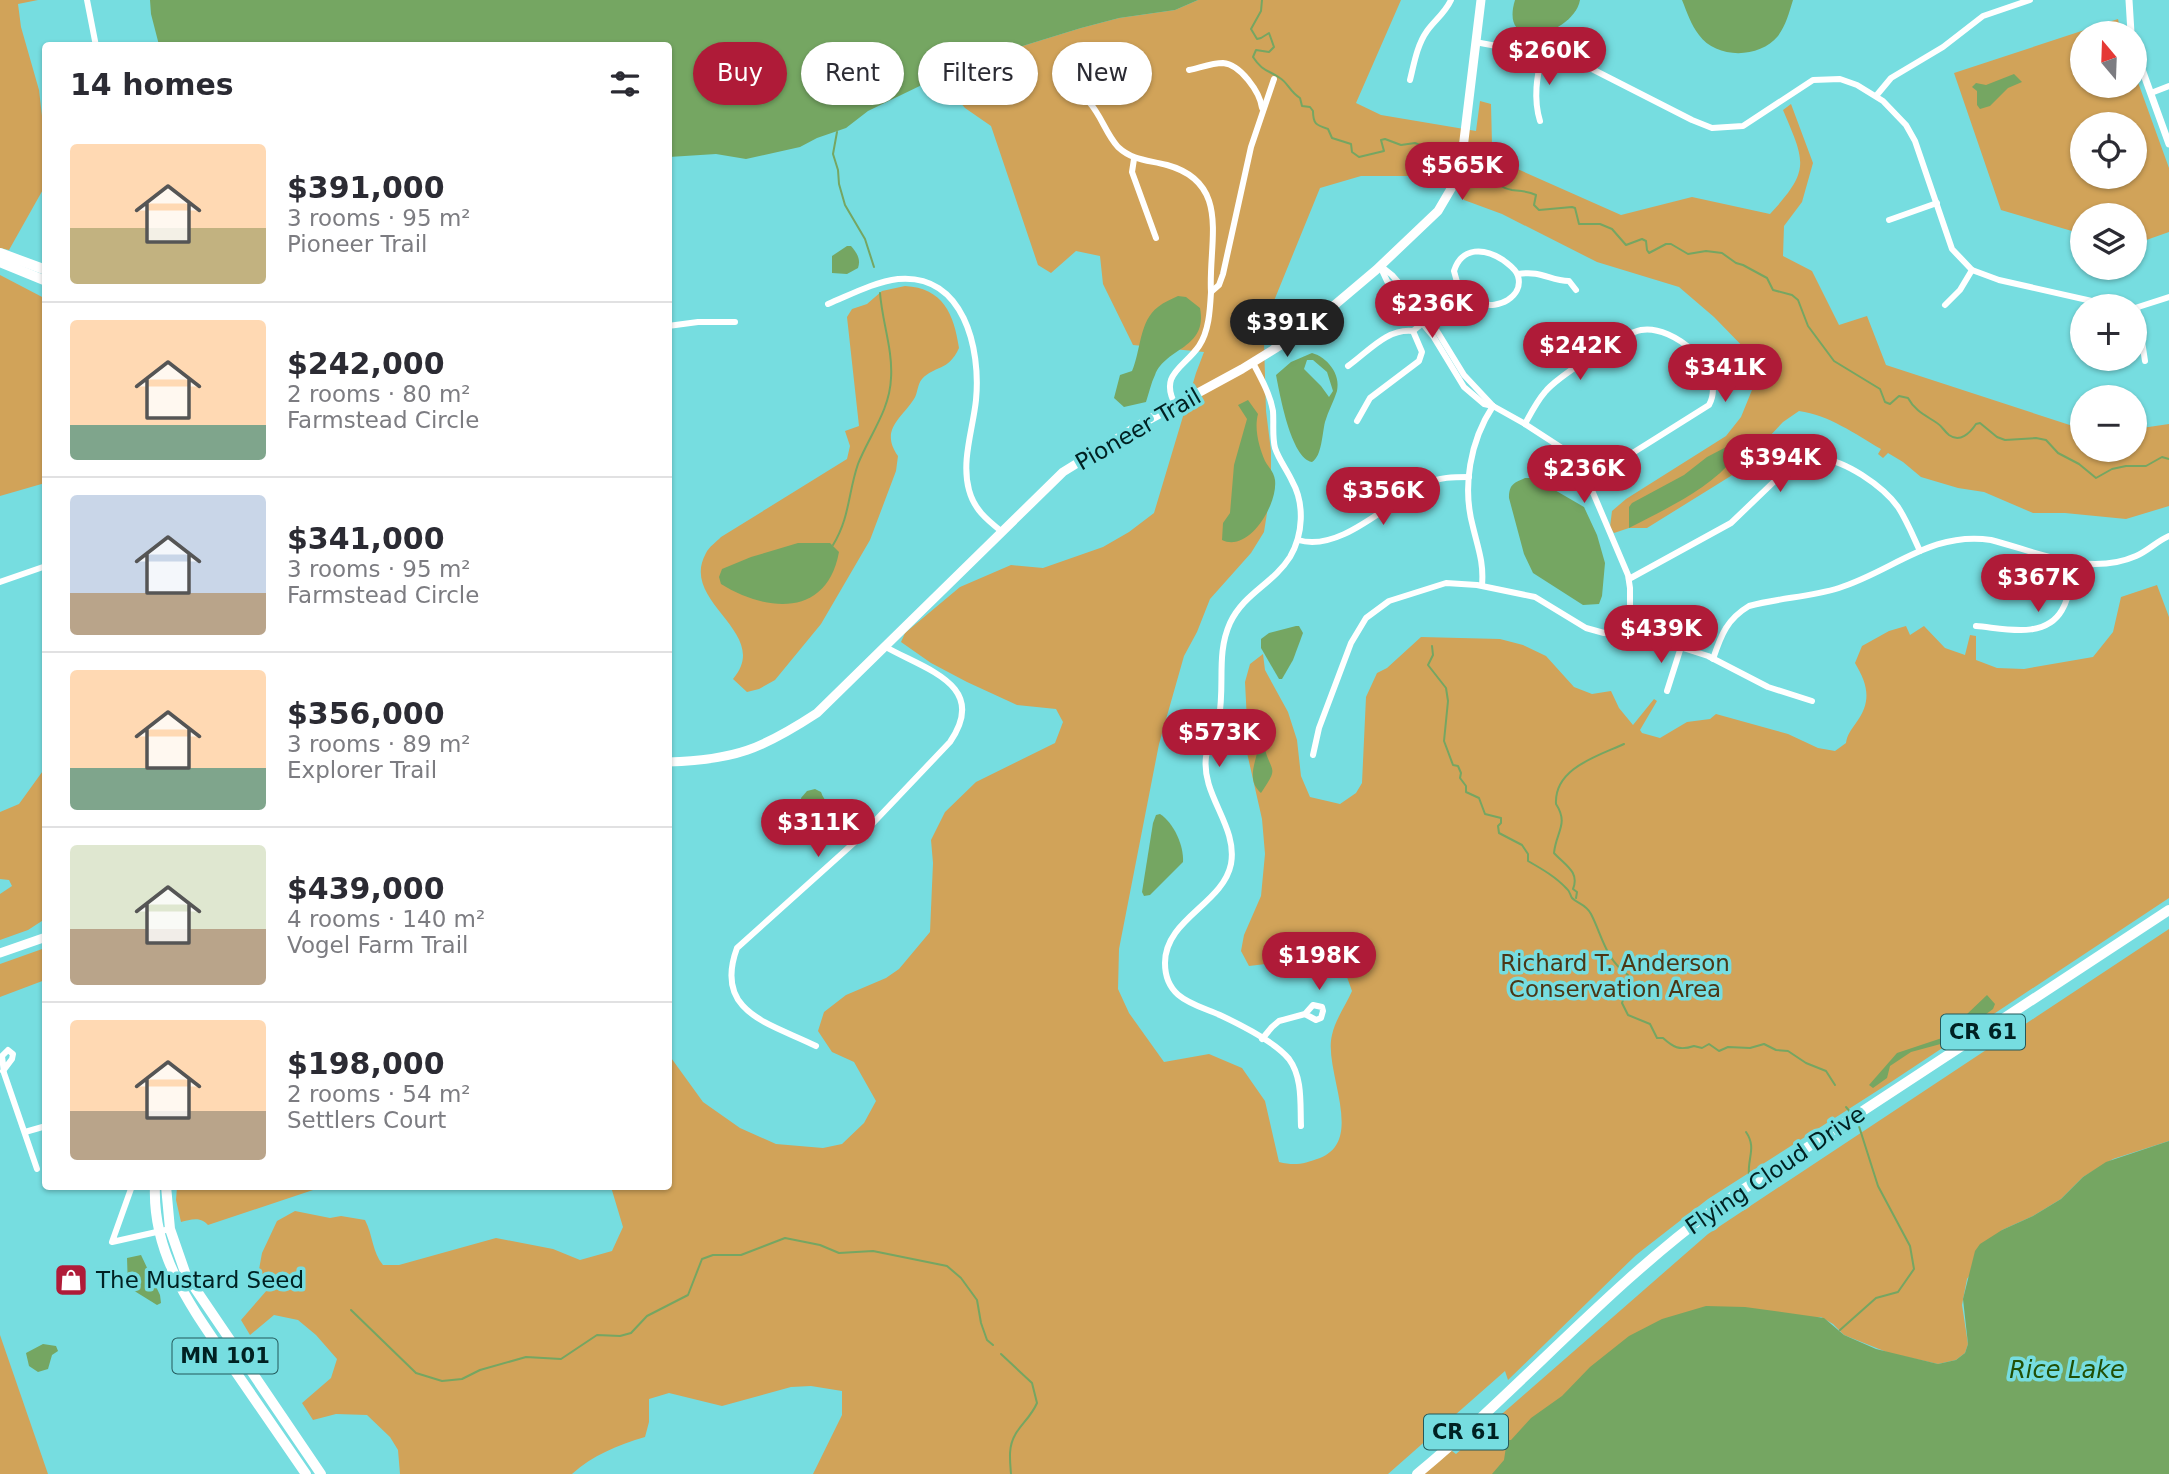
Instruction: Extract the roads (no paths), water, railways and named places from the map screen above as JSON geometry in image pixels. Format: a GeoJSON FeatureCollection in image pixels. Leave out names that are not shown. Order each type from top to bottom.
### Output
{"type":"FeatureCollection","features":[{"type":"Feature","properties":{"kind":"main road","name":"Pioneer Trail"},"geometry":{"type":"LineString","coordinates":[[672,762],[720,759],[738,754],[786,733],[817,713],[1063,472],[1089,454],[1253,363],[1305,330],[1438,211],[1455,181],[1463,148],[1481,0]]}},
{"type":"Feature","properties":{"kind":"main road"},"geometry":{"type":"LineString","coordinates":[[0,253],[42,269]]}},
{"type":"Feature","properties":{"kind":"main road"},"geometry":{"type":"LineString","coordinates":[[0,262],[42,279]]}},
{"type":"Feature","properties":{"kind":"main road","name":"Flying Cloud Drive"},"geometry":{"type":"LineString","coordinates":[[1417,1474],[1489,1411],[1633,1273],[1679,1234],[2169,910]]}},
{"type":"Feature","properties":{"kind":"main road"},"geometry":{"type":"LineString","coordinates":[[0,953],[42,938]]}},
{"type":"Feature","properties":{"kind":"main road","name":"MN 101"},"geometry":{"type":"LineString","coordinates":[[155,1190],[158,1232],[169,1266],[185,1297],[306,1474]]}},
{"type":"Feature","properties":{"kind":"main road","name":"MN 101"},"geometry":{"type":"LineString","coordinates":[[166,1190],[170,1228],[179,1260],[194,1289],[321,1474]]}},
{"type":"Feature","properties":{"kind":"street"},"geometry":{"type":"LineString","coordinates":[[87,0],[95,42]]}},
{"type":"Feature","properties":{"kind":"street"},"geometry":{"type":"LineString","coordinates":[[1410,80],[1417,51],[1426,32],[1446,11],[1451,0]]}},
{"type":"Feature","properties":{"kind":"street"},"geometry":{"type":"LineString","coordinates":[[1876,96],[1891,78],[1943,47],[1983,16],[2030,0]]}},
{"type":"Feature","properties":{"kind":"street"},"geometry":{"type":"LineString","coordinates":[[2129,0],[2130,21]]}},
{"type":"Feature","properties":{"kind":"street"},"geometry":{"type":"LineString","coordinates":[[1475,42],[1567,59],[1712,128],[1743,126],[1814,80],[1840,79],[1876,96],[1896,112],[1906,125],[1915,141],[1952,248],[1972,270],[1999,280],[2070,296]]}},
{"type":"Feature","properties":{"kind":"street"},"geometry":{"type":"LineString","coordinates":[[1540,121],[1535,99],[1542,54]]}},
{"type":"Feature","properties":{"kind":"street"},"geometry":{"type":"LineString","coordinates":[[1189,70],[1221,63],[1236,68],[1258,97],[1262,110]]}},
{"type":"Feature","properties":{"kind":"street"},"geometry":{"type":"LineString","coordinates":[[1211,292],[1219,285],[1223,274],[1262,110],[1274,79]]}},
{"type":"Feature","properties":{"kind":"street"},"geometry":{"type":"LineString","coordinates":[[2147,82],[2169,144]]}},
{"type":"Feature","properties":{"kind":"street"},"geometry":{"type":"LineString","coordinates":[[2151,93],[2169,86]]}},
{"type":"Feature","properties":{"kind":"street"},"geometry":{"type":"LineString","coordinates":[[1092,105],[1118,147],[1134,159],[1182,170],[1203,186],[1213,213],[1209,320],[1200,345],[1172,376],[1169,391],[1172,408]]}},
{"type":"Feature","properties":{"kind":"street"},"geometry":{"type":"LineString","coordinates":[[1134,159],[1132,172],[1156,238]]}},
{"type":"Feature","properties":{"kind":"street"},"geometry":{"type":"LineString","coordinates":[[1889,220],[1937,203]]}},
{"type":"Feature","properties":{"kind":"street"},"geometry":{"type":"LineString","coordinates":[[1483,250],[1494,254],[1518,274],[1516,292],[1499,304],[1480,303],[1462,291],[1454,271],[1459,261],[1471,252],[1483,250]]}},
{"type":"Feature","properties":{"kind":"street"},"geometry":{"type":"LineString","coordinates":[[1380,265],[1392,275],[1464,375],[1493,406],[1565,450],[1575,460],[1588,481],[1624,562],[1629,579],[1630,634]]}},
{"type":"Feature","properties":{"kind":"street"},"geometry":{"type":"LineString","coordinates":[[1945,305],[1960,290],[1972,270]]}},
{"type":"Feature","properties":{"kind":"street"},"geometry":{"type":"LineString","coordinates":[[1518,274],[1538,272],[1569,281],[1576,290]]}},
{"type":"Feature","properties":{"kind":"street"},"geometry":{"type":"LineString","coordinates":[[828,304],[886,281],[902,279],[922,281],[951,298],[968,324],[977,370],[966,469],[968,489],[984,518],[1000,531]]}},
{"type":"Feature","properties":{"kind":"street"},"geometry":{"type":"LineString","coordinates":[[1348,366],[1363,356],[1366,350],[1395,332],[1413,331],[1462,291]]}},
{"type":"Feature","properties":{"kind":"street"},"geometry":{"type":"LineString","coordinates":[[2147,304],[2169,297]]}},
{"type":"Feature","properties":{"kind":"street"},"geometry":{"type":"LineString","coordinates":[[672,325],[735,322]]}},
{"type":"Feature","properties":{"kind":"street"},"geometry":{"type":"LineString","coordinates":[[1525,424],[1546,390],[1627,334],[1654,329],[1687,346],[1702,361],[1712,378],[1714,392],[1709,405],[1588,481]]}},
{"type":"Feature","properties":{"kind":"street"},"geometry":{"type":"LineString","coordinates":[[1357,421],[1370,398],[1419,361],[1422,352],[1413,331]]}},
{"type":"Feature","properties":{"kind":"street"},"geometry":{"type":"LineString","coordinates":[[1253,363],[1270,401],[1275,448],[1299,498],[1301,524],[1298,540],[1283,567],[1247,597],[1238,608],[1224,638],[1221,654],[1220,713],[1206,757],[1206,771],[1208,784],[1231,839],[1231,863],[1220,887],[1175,934],[1169,944],[1165,964],[1170,984],[1187,1002],[1227,1018],[1289,1059],[1298,1081],[1301,1126]]}},
{"type":"Feature","properties":{"kind":"street"},"geometry":{"type":"LineString","coordinates":[[1482,586],[1483,564],[1470,510],[1469,477],[1476,444],[1493,406]]}},
{"type":"Feature","properties":{"kind":"street"},"geometry":{"type":"LineString","coordinates":[[1629,579],[1731,523],[1783,473],[1792,466],[1814,458],[1837,461],[1880,487],[1899,508],[1920,551]]}},
{"type":"Feature","properties":{"kind":"street"},"geometry":{"type":"LineString","coordinates":[[1298,540],[1307,543],[1323,542],[1371,519],[1427,483],[1441,478],[1469,477]]}},
{"type":"Feature","properties":{"kind":"street"},"geometry":{"type":"LineString","coordinates":[[1713,659],[1724,629],[1739,612],[1749,606],[1840,588],[1944,541],[1975,538],[2091,566],[2112,564],[2136,556],[2169,536]]}},
{"type":"Feature","properties":{"kind":"street"},"geometry":{"type":"LineString","coordinates":[[1976,626],[2035,629],[2051,623],[2062,610],[2076,563]]}},
{"type":"Feature","properties":{"kind":"street"},"geometry":{"type":"LineString","coordinates":[[0,582],[42,567]]}},
{"type":"Feature","properties":{"kind":"street"},"geometry":{"type":"LineString","coordinates":[[1313,755],[1319,728],[1351,643],[1366,618],[1389,601],[1432,587],[1462,583],[1535,597],[1586,628],[1604,633],[1630,634],[1681,647],[1713,659],[1768,687],[1812,701]]}},
{"type":"Feature","properties":{"kind":"street"},"geometry":{"type":"LineString","coordinates":[[816,1046],[745,1010],[736,998],[732,984],[732,960],[737,947],[856,841],[950,742],[958,730],[961,704],[950,682],[884,646]]}},
{"type":"Feature","properties":{"kind":"street"},"geometry":{"type":"LineString","coordinates":[[1667,691],[1681,647]]}},
{"type":"Feature","properties":{"kind":"street"},"geometry":{"type":"LineString","coordinates":[[1262,1039],[1279,1021],[1305,1014]]}},
{"type":"Feature","properties":{"kind":"street"},"geometry":{"type":"LineString","coordinates":[[3,1054],[8,1050],[13,1054],[4,1071],[37,1169]]}},
{"type":"Feature","properties":{"kind":"street"},"geometry":{"type":"LineString","coordinates":[[24,1132],[42,1127]]}},
{"type":"Feature","properties":{"kind":"street"},"geometry":{"type":"LineString","coordinates":[[131,1190],[112,1241],[170,1228]]}},
{"type":"Feature","properties":{"kind":"water"},"geometry":{"type":"Polygon","coordinates":[[[150,0],[1198,0],[1175,10],[1119,18],[1036,42],[918,42],[918,87],[904,94],[904,42],[801,42],[801,105],[880,105],[846,128],[800,147],[746,159],[716,154],[672,157],[672,42],[158,42],[150,0]]]}},
{"type":"Feature","properties":{"kind":"water"},"geometry":{"type":"Polygon","coordinates":[[[1515,0],[1580,0],[1575,12],[1565,22],[1552,30],[1527,34],[1517,28],[1513,17],[1515,0]]]}},
{"type":"Feature","properties":{"kind":"water"},"geometry":{"type":"Polygon","coordinates":[[[1682,0],[1793,0],[1785,23],[1770,44],[1760,49],[1738,53],[1716,49],[1706,43],[1694,27],[1682,0]]]}},
{"type":"Feature","properties":{"kind":"water"},"geometry":{"type":"Polygon","coordinates":[[[2014,74],[2022,82],[2008,88],[1990,106],[1980,109],[1977,105],[1977,91],[1972,87],[1976,83],[1986,85],[2014,74]]]}},
{"type":"Feature","properties":{"kind":"water"},"geometry":{"type":"Polygon","coordinates":[[[851,246],[857,254],[858,268],[847,274],[832,273],[832,256],[851,246]]]}},
{"type":"Feature","properties":{"kind":"water"},"geometry":{"type":"Polygon","coordinates":[[[1178,296],[1186,297],[1200,308],[1201,322],[1198,332],[1160,366],[1146,402],[1124,407],[1114,398],[1120,375],[1132,371],[1144,328],[1152,313],[1178,296]]]}},
{"type":"Feature","properties":{"kind":"water"},"geometry":{"type":"Polygon","coordinates":[[[1312,353],[1318,355],[1328,362],[1337,378],[1337,391],[1325,422],[1320,450],[1312,462],[1298,450],[1292,438],[1280,396],[1276,375],[1291,362],[1312,353]],[[1307,360],[1304,369],[1329,397],[1333,391],[1327,372],[1313,360],[1307,360]]]}},
{"type":"Feature","properties":{"kind":"water"},"geometry":{"type":"Polygon","coordinates":[[[1248,400],[1258,414],[1258,438],[1265,461],[1274,477],[1275,490],[1260,524],[1242,539],[1232,542],[1222,540],[1223,523],[1230,513],[1234,465],[1247,419],[1238,405],[1248,400]]]}},
{"type":"Feature","properties":{"kind":"water"},"geometry":{"type":"Polygon","coordinates":[[[1732,444],[1735,457],[1713,479],[1686,498],[1629,528],[1629,507],[1632,503],[1684,475],[1707,457],[1732,444]]]}},
{"type":"Feature","properties":{"kind":"water"},"geometry":{"type":"Polygon","coordinates":[[[1525,478],[1534,478],[1584,507],[1597,535],[1605,563],[1599,604],[1583,605],[1533,573],[1524,554],[1509,498],[1513,485],[1525,478]]]}},
{"type":"Feature","properties":{"kind":"water"},"geometry":{"type":"Polygon","coordinates":[[[798,543],[830,543],[839,552],[832,573],[822,589],[808,599],[775,604],[738,593],[721,584],[719,577],[722,569],[798,543]]]}},
{"type":"Feature","properties":{"kind":"water"},"geometry":{"type":"Polygon","coordinates":[[[1299,626],[1303,633],[1293,660],[1282,679],[1279,679],[1261,648],[1261,639],[1269,633],[1299,626]]]}},
{"type":"Feature","properties":{"kind":"water"},"geometry":{"type":"Polygon","coordinates":[[[1259,744],[1264,746],[1272,770],[1261,793],[1256,788],[1253,776],[1259,744]]]}},
{"type":"Feature","properties":{"kind":"water"},"geometry":{"type":"Polygon","coordinates":[[[815,789],[821,792],[832,809],[834,817],[829,822],[818,822],[803,810],[801,798],[807,791],[815,789]]]}},
{"type":"Feature","properties":{"kind":"water"},"geometry":{"type":"Polygon","coordinates":[[[1160,814],[1170,823],[1177,835],[1183,862],[1150,895],[1144,896],[1142,892],[1153,823],[1156,815],[1160,814]]]}},
{"type":"Feature","properties":{"kind":"water"},"geometry":{"type":"Polygon","coordinates":[[[1987,995],[1995,1004],[1993,1009],[1948,1042],[1911,1052],[1890,1066],[1887,1078],[1873,1088],[1869,1085],[1897,1053],[1948,1036],[1987,995]]]}},
{"type":"Feature","properties":{"kind":"water","name":"Rice Lake"},"geometry":{"type":"Polygon","coordinates":[[[2169,1141],[2169,1474],[1492,1474],[1504,1460],[1507,1440],[1511,1440],[1531,1418],[1562,1396],[1590,1367],[1629,1336],[1662,1319],[1706,1306],[1745,1307],[1824,1318],[1844,1335],[1876,1349],[1938,1364],[1956,1360],[1965,1353],[1968,1344],[1963,1299],[1975,1251],[1980,1244],[2061,1199],[2083,1177],[2106,1162],[2169,1141]]]}},
{"type":"Feature","properties":{"kind":"water"},"geometry":{"type":"Polygon","coordinates":[[[141,1255],[160,1295],[161,1303],[157,1305],[128,1287],[127,1258],[141,1255]]]}},
{"type":"Feature","properties":{"kind":"water"},"geometry":{"type":"Polygon","coordinates":[[[43,1344],[56,1346],[58,1351],[52,1355],[48,1369],[38,1372],[29,1366],[26,1353],[43,1344]]]}},
{"type":"Feature","properties":{"kind":"waterway"},"geometry":{"type":"LineString","coordinates":[[1262,0],[1261,11],[1251,29],[1257,39],[1269,33],[1274,47],[1269,52],[1256,50],[1253,57],[1262,68],[1285,82],[1300,98],[1302,106],[1310,107],[1316,123],[1328,129],[1332,138],[1351,144],[1352,152],[1359,157],[1384,151],[1381,140],[1385,139],[1401,145],[1415,143],[1433,150],[1454,150]]}},
{"type":"Feature","properties":{"kind":"waterway"},"geometry":{"type":"LineString","coordinates":[[837,132],[833,154],[839,184],[845,205],[865,239],[874,267]]}},
{"type":"Feature","properties":{"kind":"waterway"},"geometry":{"type":"LineString","coordinates":[[1472,151],[1485,154],[1490,172],[1500,185],[1536,195],[1534,205],[1539,210],[1572,207],[1575,208],[1579,224],[1600,224],[1612,229],[1626,245],[1642,239],[1646,241],[1649,253],[1666,244],[1688,254],[1706,251],[1722,253],[1767,278],[1773,290],[1792,295],[1798,300],[1808,326],[1834,361],[1880,389],[1885,402],[1890,404],[1899,396],[1908,398],[1917,410],[1953,437],[1964,436],[1980,423],[2005,440],[2046,440],[2058,453],[2079,464],[2096,478],[2112,469],[2146,466],[2162,457],[2169,459]]}},
{"type":"Feature","properties":{"kind":"waterway"},"geometry":{"type":"LineString","coordinates":[[833,545],[846,515],[858,464],[883,412],[890,390],[890,357],[880,293]]}},
{"type":"Feature","properties":{"kind":"waterway"},"geometry":{"type":"LineString","coordinates":[[1432,646],[1433,655],[1428,665],[1446,688],[1448,701],[1444,741],[1453,765],[1458,766],[1466,792],[1479,798],[1485,814],[1501,818],[1499,833],[1522,845],[1528,854],[1528,861],[1558,881],[1572,898],[1589,911],[1609,954],[1628,975],[1629,983],[1622,1003],[1628,1015],[1650,1024],[1657,1038],[1663,1038],[1677,1047],[1702,1048],[1709,1044],[1719,1051],[1728,1047],[1750,1048],[1764,1044],[1776,1050],[1788,1051],[1806,1063],[1826,1071],[1835,1085]]}},
{"type":"Feature","properties":{"kind":"waterway"},"geometry":{"type":"LineString","coordinates":[[1576,898],[1573,873],[1554,853],[1562,823],[1556,804],[1557,792],[1570,772],[1624,744]]}},
{"type":"Feature","properties":{"kind":"waterway"},"geometry":{"type":"LineString","coordinates":[[1846,1107],[1851,1113]]}},
{"type":"Feature","properties":{"kind":"waterway"},"geometry":{"type":"LineString","coordinates":[[1840,1330],[1876,1298],[1898,1292],[1914,1269],[1910,1246],[1878,1186],[1857,1120]]}},
{"type":"Feature","properties":{"kind":"waterway"},"geometry":{"type":"LineString","coordinates":[[1746,1132],[1751,1143],[1749,1176]]}},
{"type":"Feature","properties":{"kind":"waterway"},"geometry":{"type":"LineString","coordinates":[[351,1310],[416,1373],[442,1381],[462,1379],[480,1370],[526,1357],[561,1359],[597,1335],[620,1336],[631,1333],[647,1316],[688,1295],[702,1259],[713,1255],[741,1255],[785,1238],[820,1245],[839,1253],[873,1251],[947,1266],[961,1278],[977,1300],[987,1340],[993,1345]]}},
{"type":"Feature","properties":{"kind":"waterway"},"geometry":{"type":"LineString","coordinates":[[1001,1354],[1032,1383],[1037,1403],[1011,1444],[1011,1474]]}},
{"type":"Feature","properties":{"kind":"place","name":"The Mustard Seed"},"geometry":{"type":"Point","coordinates":[71,1280]}},
{"type":"Feature","properties":{"kind":"park label","name":"Richard T. Anderson Conservation Area"},"geometry":{"type":"Point","coordinates":[1615,976]}}]}
